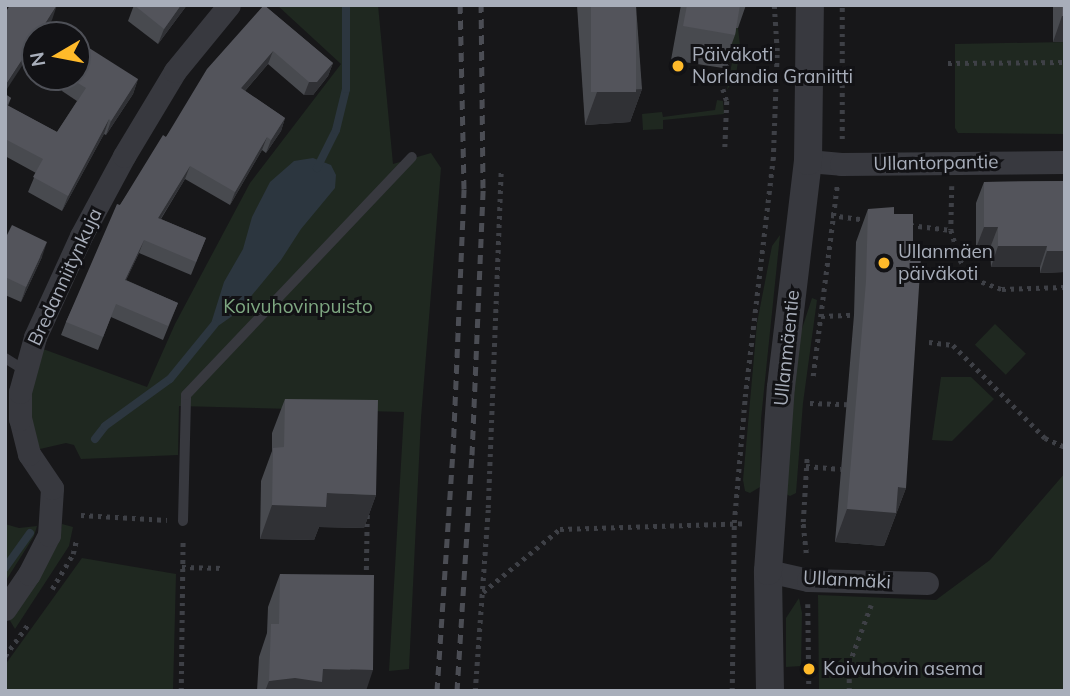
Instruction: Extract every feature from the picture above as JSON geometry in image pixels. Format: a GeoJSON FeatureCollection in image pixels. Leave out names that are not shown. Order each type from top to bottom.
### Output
{"type":"FeatureCollection","features":[{"type":"Feature","properties":{"kind":"street","name":"Bredanniitynkuja"},"geometry":{"type":"LineString","coordinates":[[5,609],[29,574],[49,535],[52,488],[29,454],[20,419],[20,391],[35,337],[124,156],[175,71],[229,5]]}},
{"type":"Feature","properties":{"kind":"street","name":"Ullanmäentie"},"geometry":{"type":"LineString","coordinates":[[770,691],[768,571],[781,387],[808,161],[810,5]]}},
{"type":"Feature","properties":{"kind":"street","name":"Ullantorpantie"},"geometry":{"type":"LineString","coordinates":[[808,161],[841,164],[1065,162]]}},
{"type":"Feature","properties":{"kind":"street","name":"Ullanmäki"},"geometry":{"type":"LineString","coordinates":[[768,571],[808,580],[928,583]]}},
{"type":"Feature","properties":{"kind":"lane"},"geometry":{"type":"LineString","coordinates":[[183,521],[186,395],[412,157]]}},
{"type":"Feature","properties":{"kind":"lane"},"geometry":{"type":"LineString","coordinates":[[5,358],[26,371]]}},
{"type":"Feature","properties":{"kind":"path"},"geometry":{"type":"LineString","coordinates":[[732,691],[734,523],[745,397],[773,160],[777,51],[774,5]]}},
{"type":"Feature","properties":{"kind":"path"},"geometry":{"type":"LineString","coordinates":[[813,378],[841,164],[842,5]]}},
{"type":"Feature","properties":{"kind":"path"},"geometry":{"type":"LineString","coordinates":[[948,63],[1065,62]]}},
{"type":"Feature","properties":{"kind":"path"},"geometry":{"type":"LineString","coordinates":[[724,64],[728,65],[723,89],[727,101],[725,148]]}},
{"type":"Feature","properties":{"kind":"path"},"geometry":{"type":"LineString","coordinates":[[474,691],[482,592],[501,170]]}},
{"type":"Feature","properties":{"kind":"path"},"geometry":{"type":"LineString","coordinates":[[953,179],[951,230],[960,260],[974,279],[1002,289],[1065,287]]}},
{"type":"Feature","properties":{"kind":"path"},"geometry":{"type":"LineString","coordinates":[[834,216],[873,221]]}},
{"type":"Feature","properties":{"kind":"path"},"geometry":{"type":"LineString","coordinates":[[899,224],[951,230]]}},
{"type":"Feature","properties":{"kind":"path"},"geometry":{"type":"LineString","coordinates":[[821,316],[854,314]]}},
{"type":"Feature","properties":{"kind":"path"},"geometry":{"type":"LineString","coordinates":[[929,342],[953,345],[1045,438],[1065,447]]}},
{"type":"Feature","properties":{"kind":"path"},"geometry":{"type":"LineString","coordinates":[[809,416],[811,391]]}},
{"type":"Feature","properties":{"kind":"path"},"geometry":{"type":"LineString","coordinates":[[810,403],[847,404]]}},
{"type":"Feature","properties":{"kind":"path"},"geometry":{"type":"LineString","coordinates":[[807,453],[803,522],[808,580],[809,691]]}},
{"type":"Feature","properties":{"kind":"path"},"geometry":{"type":"LineString","coordinates":[[806,466],[841,469]]}},
{"type":"Feature","properties":{"kind":"path"},"geometry":{"type":"LineString","coordinates":[[366,583],[368,505]]}},
{"type":"Feature","properties":{"kind":"path"},"geometry":{"type":"LineString","coordinates":[[81,515],[183,521],[181,691]]}},
{"type":"Feature","properties":{"kind":"path"},"geometry":{"type":"LineString","coordinates":[[482,592],[560,530],[734,523]]}},
{"type":"Feature","properties":{"kind":"path"},"geometry":{"type":"LineString","coordinates":[[183,567],[224,568]]}},
{"type":"Feature","properties":{"kind":"path"},"geometry":{"type":"LineString","coordinates":[[849,691],[849,664],[870,612]]}},
{"type":"Feature","properties":{"kind":"green space","name":"Koivuhovinpuisto"},"geometry":{"type":"Polygon","coordinates":[[[277,5],[378,5],[393,164],[431,153],[441,168],[421,418],[409,669],[389,671],[404,412],[179,406],[178,455],[81,459],[74,445],[66,443],[40,449],[32,429],[28,404],[43,349],[147,387],[175,324],[250,183],[341,64],[277,5]]]}},
{"type":"Feature","properties":{"kind":"green space"},"geometry":{"type":"Polygon","coordinates":[[[730,26],[738,28],[740,45],[736,76],[727,90],[732,62],[724,61],[730,26]]]}},
{"type":"Feature","properties":{"kind":"green space"},"geometry":{"type":"Polygon","coordinates":[[[1065,42],[1065,134],[958,133],[955,128],[955,44],[1065,42]]]}},
{"type":"Feature","properties":{"kind":"green space"},"geometry":{"type":"Polygon","coordinates":[[[717,100],[723,101],[724,114],[663,120],[663,129],[643,130],[642,114],[662,112],[663,117],[715,110],[717,100]]]}},
{"type":"Feature","properties":{"kind":"green space"},"geometry":{"type":"Polygon","coordinates":[[[780,235],[761,419],[760,487],[750,493],[745,491],[743,480],[757,323],[772,246],[780,235]]]}},
{"type":"Feature","properties":{"kind":"green space"},"geometry":{"type":"Polygon","coordinates":[[[812,298],[817,300],[803,403],[796,493],[790,496],[786,494],[787,446],[799,338],[812,298]]]}},
{"type":"Feature","properties":{"kind":"green space"},"geometry":{"type":"Polygon","coordinates":[[[995,324],[1026,354],[1006,375],[975,345],[995,324]]]}},
{"type":"Feature","properties":{"kind":"green space"},"geometry":{"type":"Polygon","coordinates":[[[941,377],[971,377],[994,399],[952,441],[932,440],[941,377]]]}},
{"type":"Feature","properties":{"kind":"green space"},"geometry":{"type":"Polygon","coordinates":[[[1065,473],[1065,691],[819,691],[818,595],[936,600],[990,560],[1065,473]]]}},
{"type":"Feature","properties":{"kind":"green space"},"geometry":{"type":"Polygon","coordinates":[[[5,524],[19,528],[37,526],[34,536],[5,582],[5,524]]]}},
{"type":"Feature","properties":{"kind":"green space"},"geometry":{"type":"Polygon","coordinates":[[[62,524],[73,527],[69,546],[15,629],[9,619],[59,541],[62,524]]]}},
{"type":"Feature","properties":{"kind":"green space"},"geometry":{"type":"Polygon","coordinates":[[[82,558],[176,574],[173,691],[5,691],[5,665],[82,558]]]}},
{"type":"Feature","properties":{"kind":"green space"},"geometry":{"type":"Polygon","coordinates":[[[799,598],[802,613],[801,666],[786,667],[786,618],[799,598]]]}},
{"type":"Feature","properties":{"kind":"shaded area"},"geometry":{"type":"Polygon","coordinates":[[[313,158],[331,165],[336,175],[335,188],[238,312],[208,333],[224,282],[243,249],[252,217],[270,182],[294,161],[313,158]]]}},
{"type":"Feature","properties":{"kind":"building"},"geometry":{"type":"Polygon","coordinates":[[[10,5],[57,5],[47,21],[21,21],[21,61],[5,86],[5,13],[10,5]]]}},
{"type":"Feature","properties":{"kind":"building"},"geometry":{"type":"Polygon","coordinates":[[[134,5],[181,5],[164,29],[134,5]]]}},
{"type":"Feature","properties":{"kind":"building"},"geometry":{"type":"Polygon","coordinates":[[[264,5],[333,63],[317,82],[309,82],[273,51],[241,88],[285,118],[271,140],[267,137],[235,192],[190,166],[158,218],[206,238],[196,262],[144,240],[125,280],[178,303],[168,326],[116,304],[103,337],[66,322],[117,204],[120,205],[163,135],[166,137],[207,69],[264,5]]]}},
{"type":"Feature","properties":{"kind":"building"},"geometry":{"type":"Polygon","coordinates":[[[591,5],[636,5],[636,92],[591,92],[591,5]]]}},
{"type":"Feature","properties":{"kind":"building"},"geometry":{"type":"Polygon","coordinates":[[[687,5],[740,5],[735,35],[683,26],[687,5]]]}},
{"type":"Feature","properties":{"kind":"building"},"geometry":{"type":"Polygon","coordinates":[[[1062,5],[1065,5],[1065,16],[1062,16],[1062,5]]]}},
{"type":"Feature","properties":{"kind":"building"},"geometry":{"type":"Polygon","coordinates":[[[91,49],[138,79],[111,121],[109,119],[68,196],[33,177],[43,159],[5,139],[5,94],[11,98],[7,105],[57,132],[84,91],[91,91],[91,49]]]}},
{"type":"Feature","properties":{"kind":"building"},"geometry":{"type":"Polygon","coordinates":[[[1065,181],[1065,251],[1047,251],[1047,246],[998,246],[998,227],[984,227],[984,182],[1065,181]]]}},
{"type":"Feature","properties":{"kind":"building"},"geometry":{"type":"Polygon","coordinates":[[[894,207],[894,214],[913,214],[913,241],[922,241],[906,488],[898,487],[896,513],[847,509],[866,281],[868,209],[894,207]]]}},
{"type":"Feature","properties":{"kind":"building"},"geometry":{"type":"Polygon","coordinates":[[[12,225],[47,242],[26,287],[5,277],[5,239],[12,225]]]}},
{"type":"Feature","properties":{"kind":"building"},"geometry":{"type":"Polygon","coordinates":[[[285,399],[378,400],[376,495],[327,493],[326,507],[272,505],[273,448],[284,447],[285,399]]]}},
{"type":"Feature","properties":{"kind":"building"},"geometry":{"type":"Polygon","coordinates":[[[280,574],[374,575],[373,670],[323,669],[322,682],[295,678],[269,681],[271,624],[279,624],[280,574]]]}},
{"type":"Feature","properties":{"kind":"waterway"},"geometry":{"type":"LineString","coordinates":[[317,168],[336,130],[346,89],[346,5]]}},
{"type":"Feature","properties":{"kind":"waterway"},"geometry":{"type":"LineString","coordinates":[[95,439],[105,426],[170,379],[214,325]]}},
{"type":"Feature","properties":{"kind":"waterway"},"geometry":{"type":"LineString","coordinates":[[5,568],[30,533]]}},
{"type":"Feature","properties":{"kind":"railway"},"geometry":{"type":"LineString","coordinates":[[437,691],[453,453],[464,189],[460,5]]}},
{"type":"Feature","properties":{"kind":"railway"},"geometry":{"type":"LineString","coordinates":[[457,691],[472,455],[483,188],[481,5]]}},
{"type":"Feature","properties":{"kind":"place","name":"Päiväkoti Norlandia Graniitti"},"geometry":{"type":"Point","coordinates":[678,66]}},
{"type":"Feature","properties":{"kind":"place","name":"Ullanmäen päiväkoti"},"geometry":{"type":"Point","coordinates":[884,263]}},
{"type":"Feature","properties":{"kind":"place","name":"Koivuhovin asema"},"geometry":{"type":"Point","coordinates":[809,669]}}]}
